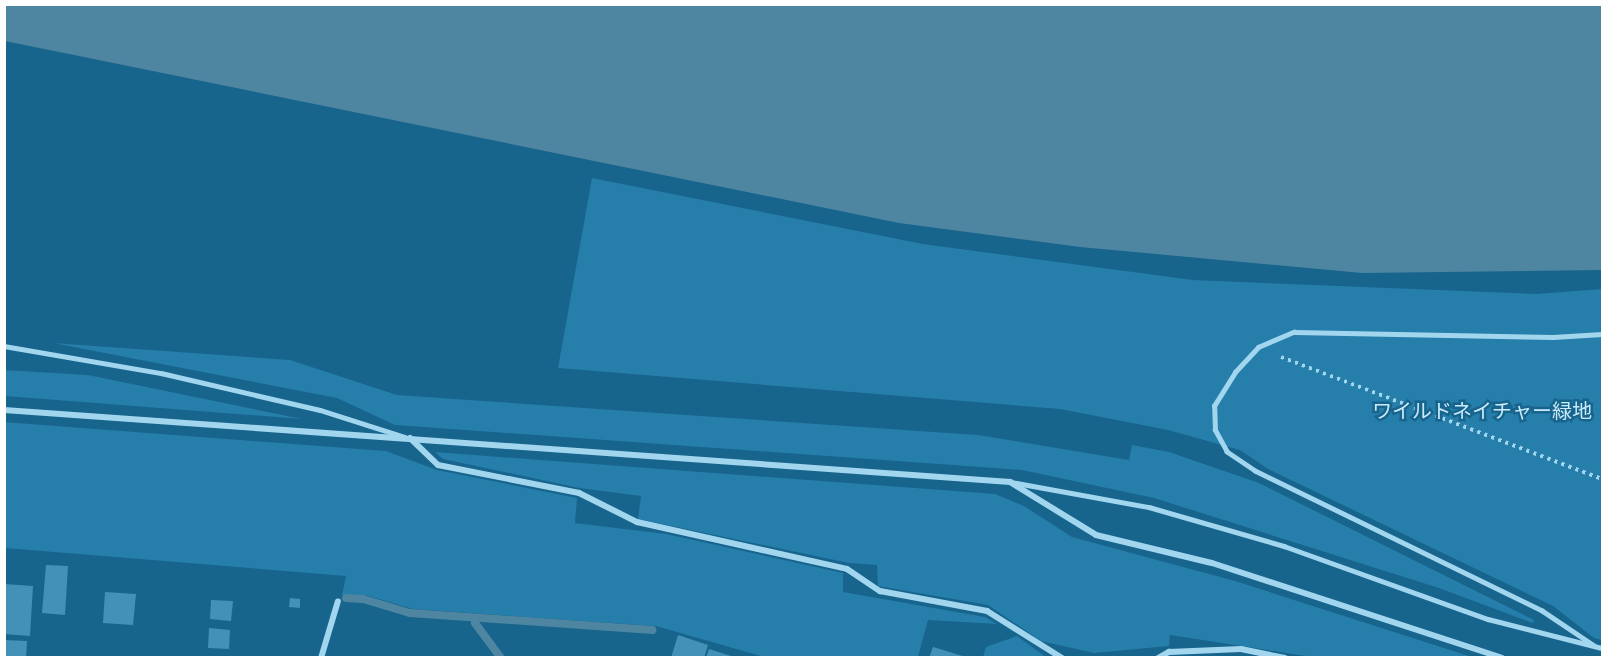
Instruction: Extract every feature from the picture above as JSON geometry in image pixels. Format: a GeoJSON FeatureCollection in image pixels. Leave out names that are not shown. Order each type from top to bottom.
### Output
{"type":"FeatureCollection","features":[{"type":"Feature","properties":{"kind":"street"},"geometry":{"type":"LineString","coordinates":[[4,410],[1010,482],[1096,535],[1212,563],[1502,657]]}},
{"type":"Feature","properties":{"kind":"street"},"geometry":{"type":"LineString","coordinates":[[409,438],[438,465],[579,493],[637,522],[847,569],[880,591],[987,611],[1062,657]]}},
{"type":"Feature","properties":{"kind":"street"},"geometry":{"type":"LineString","coordinates":[[321,657],[338,601]]}},
{"type":"Feature","properties":{"kind":"street"},"geometry":{"type":"LineString","coordinates":[[1158,657],[1169,652],[1241,649],[1286,657]]}},
{"type":"Feature","properties":{"kind":"lane"},"geometry":{"type":"LineString","coordinates":[[1594,646],[1542,611],[1255,471],[1227,452],[1215,430],[1214,406],[1235,372],[1258,347],[1294,333],[1553,337],[1602,334]]}},
{"type":"Feature","properties":{"kind":"lane"},"geometry":{"type":"LineString","coordinates":[[4,346],[160,373],[320,410],[409,438]]}},
{"type":"Feature","properties":{"kind":"lane"},"geometry":{"type":"LineString","coordinates":[[1010,482],[1149,507],[1284,546],[1488,619],[1602,648]]}},
{"type":"Feature","properties":{"kind":"path"},"geometry":{"type":"LineString","coordinates":[[1282,351],[1276,355],[1602,479]]}},
{"type":"Feature","properties":{"kind":"green space","name":"ワイルドネイチャー緑地"},"geometry":{"type":"Polygon","coordinates":[[[592,178],[923,244],[1193,280],[1536,294],[1602,289],[1602,640],[1594,638],[1553,606],[1268,469],[1240,450],[1168,430],[1060,409],[558,368],[592,178]]]}},
{"type":"Feature","properties":{"kind":"green space"},"geometry":{"type":"Polygon","coordinates":[[[53,343],[290,360],[397,395],[978,435],[1129,460],[1132,445],[1169,452],[1259,483],[1534,620],[1533,623],[1439,588],[1154,498],[1022,470],[395,425],[337,398],[53,343]]]}},
{"type":"Feature","properties":{"kind":"green space"},"geometry":{"type":"Polygon","coordinates":[[[4,370],[88,375],[302,419],[5,396],[4,370]]]}},
{"type":"Feature","properties":{"kind":"green space"},"geometry":{"type":"Polygon","coordinates":[[[4,422],[386,451],[437,470],[577,498],[575,523],[666,534],[843,573],[843,592],[985,617],[997,624],[928,620],[918,657],[764,657],[656,626],[413,609],[365,595],[342,595],[346,576],[5,548],[4,422]]]}},
{"type":"Feature","properties":{"kind":"green space"},"geometry":{"type":"Polygon","coordinates":[[[435,452],[995,494],[1024,506],[1072,537],[1235,581],[1472,657],[1312,657],[1170,635],[1169,646],[1094,653],[1041,641],[988,605],[878,586],[877,565],[849,563],[638,519],[641,496],[579,488],[443,459],[435,452]]]}},
{"type":"Feature","properties":{"kind":"green space"},"geometry":{"type":"Polygon","coordinates":[[[1017,636],[1046,657],[983,657],[986,647],[1017,636]]]}},
{"type":"Feature","properties":{"kind":"shaded area"},"geometry":{"type":"Polygon","coordinates":[[[4,5],[1602,5],[1602,270],[1362,273],[1080,247],[899,223],[5,41],[4,5]]]}},
{"type":"Feature","properties":{"kind":"building"},"geometry":{"type":"Polygon","coordinates":[[[46,565],[68,566],[65,615],[42,613],[46,565]]]}},
{"type":"Feature","properties":{"kind":"building"},"geometry":{"type":"Polygon","coordinates":[[[4,584],[33,586],[30,636],[4,634],[4,584]]]}},
{"type":"Feature","properties":{"kind":"building"},"geometry":{"type":"Polygon","coordinates":[[[105,592],[136,594],[133,625],[103,623],[105,592]]]}},
{"type":"Feature","properties":{"kind":"building"},"geometry":{"type":"Polygon","coordinates":[[[290,598],[300,599],[300,608],[289,607],[290,598]]]}},
{"type":"Feature","properties":{"kind":"building"},"geometry":{"type":"Polygon","coordinates":[[[211,600],[233,601],[231,621],[210,619],[211,600]]]}},
{"type":"Feature","properties":{"kind":"building"},"geometry":{"type":"Polygon","coordinates":[[[209,628],[230,630],[229,649],[208,648],[209,628]]]}},
{"type":"Feature","properties":{"kind":"building"},"geometry":{"type":"Polygon","coordinates":[[[678,635],[708,645],[704,658],[671,658],[678,635]]]}},
{"type":"Feature","properties":{"kind":"building"},"geometry":{"type":"Polygon","coordinates":[[[4,640],[27,641],[26,658],[4,658],[4,640]]]}},
{"type":"Feature","properties":{"kind":"building"},"geometry":{"type":"Polygon","coordinates":[[[933,647],[966,657],[966,658],[929,658],[933,647]]]}},
{"type":"Feature","properties":{"kind":"building"},"geometry":{"type":"Polygon","coordinates":[[[709,649],[734,657],[734,658],[706,658],[709,649]]]}},
{"type":"Feature","properties":{"kind":"waterway"},"geometry":{"type":"LineString","coordinates":[[346,598],[363,599],[410,613],[652,630]]}},
{"type":"Feature","properties":{"kind":"waterway"},"geometry":{"type":"LineString","coordinates":[[475,623],[501,658]]}}]}
